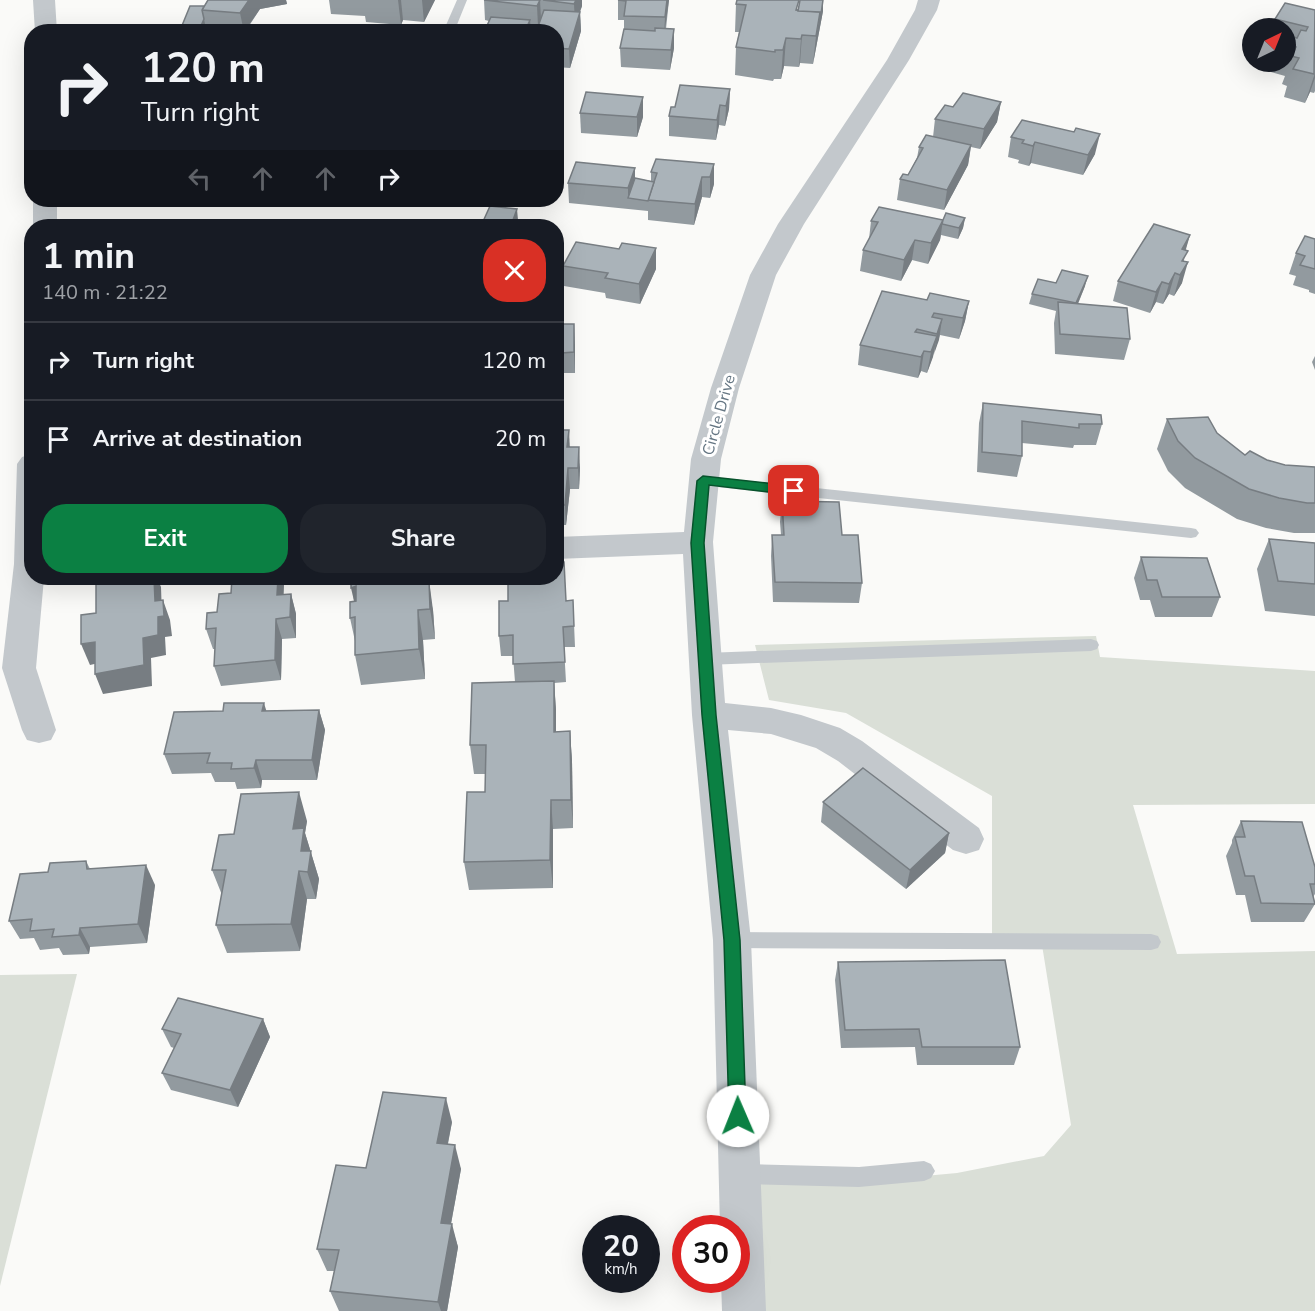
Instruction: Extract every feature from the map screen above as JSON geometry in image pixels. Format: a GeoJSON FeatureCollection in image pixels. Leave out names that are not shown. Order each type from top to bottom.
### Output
{"type":"FeatureCollection","features":[{"type":"Feature","properties":{"kind":"street"},"geometry":{"type":"LineString","coordinates":[[44,0],[46,24]]}},
{"type":"Feature","properties":{"kind":"street","name":"Circle Drive"},"geometry":{"type":"LineString","coordinates":[[744,1311],[732,940],[709,715],[698,543],[706,459],[725,388],[763,274],[791,224],[898,60],[926,10],[929,0]]}},
{"type":"Feature","properties":{"kind":"street"},"geometry":{"type":"LineString","coordinates":[[564,548],[698,543]]}},
{"type":"Feature","properties":{"kind":"street"},"geometry":{"type":"LineString","coordinates":[[29,585],[19,668],[39,730]]}},
{"type":"Feature","properties":{"kind":"street"},"geometry":{"type":"LineString","coordinates":[[709,715],[771,721],[801,728],[828,738],[850,751],[966,838]]}},
{"type":"Feature","properties":{"kind":"lane"},"geometry":{"type":"LineString","coordinates":[[452,24],[462,0]]}},
{"type":"Feature","properties":{"kind":"lane"},"geometry":{"type":"LineString","coordinates":[[703,481],[1191,533]]}},
{"type":"Feature","properties":{"kind":"lane"},"geometry":{"type":"LineString","coordinates":[[705,659],[1091,645]]}},
{"type":"Feature","properties":{"kind":"lane"},"geometry":{"type":"LineString","coordinates":[[732,940],[1151,942]]}},
{"type":"Feature","properties":{"kind":"lane"},"geometry":{"type":"LineString","coordinates":[[739,1174],[859,1177],[924,1171]]}},
{"type":"Feature","properties":{"kind":"shaded area"},"geometry":{"type":"Polygon","coordinates":[[[1096,636],[1100,657],[1315,671],[1315,804],[1133,805],[1177,954],[1315,951],[1315,1311],[747,1311],[746,1293],[750,1293],[750,1215],[743,1215],[742,1175],[859,1182],[957,1173],[1044,1156],[1071,1125],[1042,945],[992,943],[992,796],[846,713],[769,700],[755,645],[1096,636]]]}},
{"type":"Feature","properties":{"kind":"shaded area"},"geometry":{"type":"Polygon","coordinates":[[[77,974],[0,1286],[0,975],[77,974]]]}},
{"type":"Feature","properties":{"kind":"building"},"geometry":{"type":"Polygon","coordinates":[[[208,0],[249,0],[240,13],[202,10],[208,0]]]}},
{"type":"Feature","properties":{"kind":"building"},"geometry":{"type":"Polygon","coordinates":[[[484,0],[540,0],[537,6],[484,0]]]}},
{"type":"Feature","properties":{"kind":"building"},"geometry":{"type":"Polygon","coordinates":[[[543,0],[576,0],[574,4],[543,0]]]}},
{"type":"Feature","properties":{"kind":"building"},"geometry":{"type":"Polygon","coordinates":[[[618,0],[667,0],[665,17],[624,16],[626,1],[618,0]]]}},
{"type":"Feature","properties":{"kind":"building"},"geometry":{"type":"Polygon","coordinates":[[[737,0],[799,0],[796,10],[820,12],[816,36],[802,35],[801,39],[786,38],[783,50],[775,50],[775,52],[736,47],[746,5],[736,4],[737,0]]]}},
{"type":"Feature","properties":{"kind":"building"},"geometry":{"type":"Polygon","coordinates":[[[800,0],[823,0],[820,21],[820,12],[798,11],[800,0]]]}},
{"type":"Feature","properties":{"kind":"building"},"geometry":{"type":"Polygon","coordinates":[[[1285,3],[1315,10],[1314,74],[1296,70],[1299,58],[1296,57],[1296,38],[1301,30],[1306,31],[1308,27],[1296,24],[1296,18],[1276,18],[1285,3]]]}},
{"type":"Feature","properties":{"kind":"building"},"geometry":{"type":"Polygon","coordinates":[[[190,6],[204,6],[202,24],[183,24],[190,6]]]}},
{"type":"Feature","properties":{"kind":"building"},"geometry":{"type":"Polygon","coordinates":[[[544,10],[580,12],[569,49],[564,49],[564,24],[539,24],[544,10]]]}},
{"type":"Feature","properties":{"kind":"building"},"geometry":{"type":"Polygon","coordinates":[[[491,17],[530,20],[528,24],[488,24],[491,17]]]}},
{"type":"Feature","properties":{"kind":"building"},"geometry":{"type":"Polygon","coordinates":[[[655,28],[674,29],[671,50],[620,48],[624,29],[655,31],[655,28]]]}},
{"type":"Feature","properties":{"kind":"building"},"geometry":{"type":"Polygon","coordinates":[[[680,85],[730,89],[726,106],[720,105],[717,120],[669,116],[671,107],[675,107],[680,85]]]}},
{"type":"Feature","properties":{"kind":"building"},"geometry":{"type":"Polygon","coordinates":[[[586,92],[643,97],[637,117],[580,113],[586,92]]]}},
{"type":"Feature","properties":{"kind":"building"},"geometry":{"type":"Polygon","coordinates":[[[963,93],[1001,102],[984,129],[935,119],[945,105],[953,107],[963,93]]]}},
{"type":"Feature","properties":{"kind":"building"},"geometry":{"type":"Polygon","coordinates":[[[1022,120],[1074,132],[1076,128],[1100,134],[1088,155],[1035,142],[1033,146],[1022,143],[1024,140],[1011,137],[1022,120]]]}},
{"type":"Feature","properties":{"kind":"building"},"geometry":{"type":"Polygon","coordinates":[[[926,135],[971,145],[947,190],[900,179],[903,174],[908,175],[923,148],[919,147],[926,135]]]}},
{"type":"Feature","properties":{"kind":"building"},"geometry":{"type":"Polygon","coordinates":[[[656,159],[714,164],[710,177],[702,177],[695,204],[648,200],[657,173],[651,172],[656,159]]]}},
{"type":"Feature","properties":{"kind":"building"},"geometry":{"type":"Polygon","coordinates":[[[576,162],[635,168],[628,188],[568,183],[576,162]]]}},
{"type":"Feature","properties":{"kind":"building"},"geometry":{"type":"Polygon","coordinates":[[[635,178],[654,182],[648,201],[628,198],[635,178]]]}},
{"type":"Feature","properties":{"kind":"building"},"geometry":{"type":"Polygon","coordinates":[[[490,207],[517,209],[513,219],[484,219],[490,207]]]}},
{"type":"Feature","properties":{"kind":"building"},"geometry":{"type":"Polygon","coordinates":[[[879,207],[943,220],[931,243],[915,240],[904,260],[863,250],[878,222],[871,221],[879,207]]]}},
{"type":"Feature","properties":{"kind":"building"},"geometry":{"type":"Polygon","coordinates":[[[946,213],[965,218],[959,228],[942,224],[946,213]]]}},
{"type":"Feature","properties":{"kind":"building"},"geometry":{"type":"Polygon","coordinates":[[[1154,224],[1190,235],[1182,249],[1188,251],[1182,261],[1188,262],[1180,275],[1175,273],[1169,284],[1162,282],[1156,292],[1118,281],[1154,224]]]}},
{"type":"Feature","properties":{"kind":"building"},"geometry":{"type":"Polygon","coordinates":[[[1305,236],[1315,239],[1315,269],[1300,265],[1305,256],[1296,253],[1305,236]]]}},
{"type":"Feature","properties":{"kind":"building"},"geometry":{"type":"Polygon","coordinates":[[[576,242],[619,249],[622,243],[656,248],[639,284],[605,278],[608,273],[564,266],[576,242]]]}},
{"type":"Feature","properties":{"kind":"building"},"geometry":{"type":"Polygon","coordinates":[[[1062,270],[1088,276],[1076,303],[1032,294],[1038,279],[1056,283],[1062,270]]]}},
{"type":"Feature","properties":{"kind":"building"},"geometry":{"type":"Polygon","coordinates":[[[882,291],[927,300],[930,293],[969,301],[963,318],[934,313],[932,317],[942,319],[937,334],[917,329],[915,332],[937,336],[931,352],[924,351],[921,357],[860,345],[882,291]]]}},
{"type":"Feature","properties":{"kind":"building"},"geometry":{"type":"Polygon","coordinates":[[[1058,302],[1127,308],[1130,339],[1060,334],[1058,302]]]}},
{"type":"Feature","properties":{"kind":"building"},"geometry":{"type":"Polygon","coordinates":[[[564,324],[574,324],[574,352],[564,353],[564,324]]]}},
{"type":"Feature","properties":{"kind":"building"},"geometry":{"type":"Polygon","coordinates":[[[983,403],[1101,415],[1102,424],[1079,424],[1079,428],[1022,421],[1022,456],[982,452],[983,403]]]}},
{"type":"Feature","properties":{"kind":"building"},"geometry":{"type":"Polygon","coordinates":[[[1208,417],[1217,433],[1245,455],[1250,451],[1267,460],[1285,465],[1315,467],[1315,503],[1279,498],[1249,489],[1195,458],[1178,441],[1167,419],[1208,417]]]}},
{"type":"Feature","properties":{"kind":"building"},"geometry":{"type":"Polygon","coordinates":[[[564,430],[569,430],[567,447],[579,447],[578,468],[568,468],[565,505],[564,430]]]}},
{"type":"Feature","properties":{"kind":"building"},"geometry":{"type":"Polygon","coordinates":[[[782,501],[839,502],[842,535],[858,535],[862,583],[775,582],[772,535],[784,535],[782,501]]]}},
{"type":"Feature","properties":{"kind":"building"},"geometry":{"type":"Polygon","coordinates":[[[1269,539],[1315,543],[1315,584],[1278,581],[1269,539]]]}},
{"type":"Feature","properties":{"kind":"building"},"geometry":{"type":"Polygon","coordinates":[[[1141,557],[1207,558],[1220,597],[1162,597],[1157,580],[1147,580],[1141,557]]]}},
{"type":"Feature","properties":{"kind":"building"},"geometry":{"type":"Polygon","coordinates":[[[564,562],[566,601],[573,600],[574,626],[563,627],[565,662],[513,664],[513,635],[499,636],[499,601],[508,601],[508,585],[564,585],[564,562]]]}},
{"type":"Feature","properties":{"kind":"building"},"geometry":{"type":"Polygon","coordinates":[[[96,585],[154,585],[155,601],[163,600],[164,616],[158,617],[158,635],[143,638],[144,665],[95,674],[95,642],[81,644],[81,615],[96,613],[96,585]]]}},
{"type":"Feature","properties":{"kind":"building"},"geometry":{"type":"Polygon","coordinates":[[[232,585],[278,585],[277,595],[291,594],[290,617],[276,619],[275,660],[214,666],[216,628],[206,629],[207,613],[217,612],[219,594],[231,593],[232,585]]]}},
{"type":"Feature","properties":{"kind":"building"},"geometry":{"type":"Polygon","coordinates":[[[351,585],[429,585],[430,609],[418,610],[419,649],[355,655],[355,617],[350,618],[350,602],[356,601],[356,586],[351,588],[351,585]]]}},
{"type":"Feature","properties":{"kind":"building"},"geometry":{"type":"Polygon","coordinates":[[[554,681],[554,732],[570,731],[571,800],[551,800],[550,860],[464,862],[467,792],[485,792],[486,745],[470,745],[472,683],[554,681]]]}},
{"type":"Feature","properties":{"kind":"building"},"geometry":{"type":"Polygon","coordinates":[[[224,703],[264,703],[262,711],[319,710],[312,760],[256,760],[254,768],[231,769],[232,763],[207,763],[210,753],[164,754],[174,712],[223,711],[224,703]]]}},
{"type":"Feature","properties":{"kind":"building"},"geometry":{"type":"Polygon","coordinates":[[[863,768],[949,833],[910,870],[823,802],[863,768]]]}},
{"type":"Feature","properties":{"kind":"building"},"geometry":{"type":"Polygon","coordinates":[[[299,792],[293,829],[304,828],[301,851],[311,851],[308,872],[299,871],[291,924],[216,925],[226,870],[212,870],[219,835],[234,834],[241,794],[299,792]]]}},
{"type":"Feature","properties":{"kind":"building"},"geometry":{"type":"Polygon","coordinates":[[[1241,821],[1302,822],[1315,867],[1315,884],[1310,884],[1315,904],[1261,903],[1254,876],[1245,876],[1235,837],[1245,837],[1241,821]]]}},
{"type":"Feature","properties":{"kind":"building"},"geometry":{"type":"Polygon","coordinates":[[[86,861],[87,869],[146,865],[138,924],[80,928],[79,935],[52,937],[54,929],[30,931],[32,919],[9,921],[20,874],[48,872],[50,863],[86,861]]]}},
{"type":"Feature","properties":{"kind":"building"},"geometry":{"type":"Polygon","coordinates":[[[1005,960],[1020,1047],[922,1047],[919,1029],[845,1030],[838,962],[1005,960]]]}},
{"type":"Feature","properties":{"kind":"building"},"geometry":{"type":"Polygon","coordinates":[[[178,998],[263,1019],[230,1090],[162,1073],[181,1034],[162,1029],[178,998]]]}},
{"type":"Feature","properties":{"kind":"building"},"geometry":{"type":"Polygon","coordinates":[[[383,1092],[446,1098],[437,1143],[455,1145],[441,1223],[452,1224],[438,1302],[330,1291],[339,1250],[317,1249],[336,1165],[366,1168],[383,1092]]]}},
{"type":"Feature","properties":{"kind":"route"},"geometry":{"type":"LineString","coordinates":[[738,1116],[732,940],[709,715],[698,543],[703,481],[794,491]]}}]}
